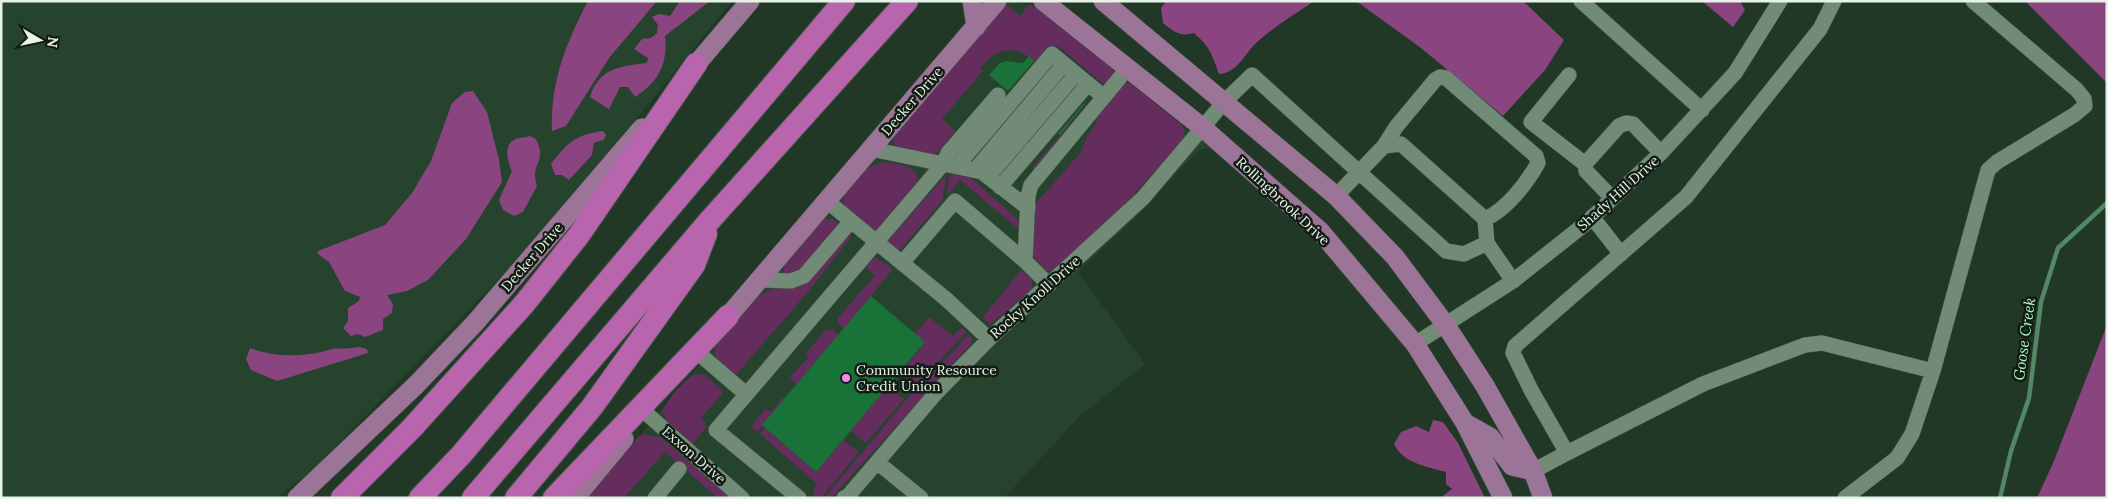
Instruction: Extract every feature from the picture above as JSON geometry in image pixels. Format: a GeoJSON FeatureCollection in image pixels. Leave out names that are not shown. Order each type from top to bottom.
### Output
{"type":"FeatureCollection","features":[{"type":"Feature","properties":{"kind":"highway"},"geometry":{"type":"LineString","coordinates":[[420,498],[461,455],[844,1]]}},
{"type":"Feature","properties":{"kind":"highway"},"geometry":{"type":"LineString","coordinates":[[473,498],[711,219],[903,6]]}},
{"type":"Feature","properties":{"kind":"highway"},"geometry":{"type":"LineString","coordinates":[[342,498],[412,428],[525,303],[580,235],[696,64]]}},
{"type":"Feature","properties":{"kind":"highway"},"geometry":{"type":"LineString","coordinates":[[516,498],[592,407],[694,266],[711,219]]}},
{"type":"Feature","properties":{"kind":"highway"},"geometry":{"type":"LineString","coordinates":[[554,498],[728,316]]}},
{"type":"Feature","properties":{"kind":"highway"},"geometry":{"type":"LineString","coordinates":[[414,498],[461,455]]}},
{"type":"Feature","properties":{"kind":"main road","name":"Decker Drive"},"geometry":{"type":"LineString","coordinates":[[297,498],[375,425],[475,323],[750,1]]}},
{"type":"Feature","properties":{"kind":"main road"},"geometry":{"type":"LineString","coordinates":[[972,1],[976,27]]}},
{"type":"Feature","properties":{"kind":"main road","name":"Decker Drive"},"geometry":{"type":"LineString","coordinates":[[575,498],[997,1]]}},
{"type":"Feature","properties":{"kind":"main road","name":"Rollingbrook Drive"},"geometry":{"type":"LineString","coordinates":[[1043,1],[1127,70],[1203,128],[1321,232],[1416,344],[1465,423],[1503,498]]}},
{"type":"Feature","properties":{"kind":"main road"},"geometry":{"type":"LineString","coordinates":[[1103,1],[1225,101],[1336,196],[1395,257],[1445,324],[1485,386],[1533,471],[1544,498]]}},
{"type":"Feature","properties":{"kind":"main road"},"geometry":{"type":"LineString","coordinates":[[1465,423],[1490,437],[1512,466],[1533,471]]}},
{"type":"Feature","properties":{"kind":"street"},"geometry":{"type":"LineString","coordinates":[[1581,1],[1702,110]]}},
{"type":"Feature","properties":{"kind":"street"},"geometry":{"type":"LineString","coordinates":[[1567,453],[1531,390],[1513,353],[1516,346],[1686,197],[1820,29],[1834,1]]}},
{"type":"Feature","properties":{"kind":"street"},"geometry":{"type":"LineString","coordinates":[[1846,498],[1901,453],[1912,434],[1933,371],[1988,170],[1997,162],[2074,115],[2084,106],[2084,99],[2077,90],[1973,1]]}},
{"type":"Feature","properties":{"kind":"street","name":"Shady Hill Drive"},"geometry":{"type":"LineString","coordinates":[[1416,344],[1514,281],[1592,217],[1661,153],[1735,73],[1776,3]]}},
{"type":"Feature","properties":{"kind":"street"},"geometry":{"type":"LineString","coordinates":[[799,498],[716,430],[876,242],[979,175],[1080,77],[1127,70]]}},
{"type":"Feature","properties":{"kind":"street","name":"Rocky Knoll Drive"},"geometry":{"type":"LineString","coordinates":[[847,497],[936,393],[989,339],[1143,198],[1225,101],[1252,74],[1359,171]]}},
{"type":"Feature","properties":{"kind":"street"},"geometry":{"type":"LineString","coordinates":[[1569,75],[1531,122],[1585,164],[1586,171],[1612,198]]}},
{"type":"Feature","properties":{"kind":"street"},"geometry":{"type":"LineString","coordinates":[[979,175],[1080,77]]}},
{"type":"Feature","properties":{"kind":"street"},"geometry":{"type":"LineString","coordinates":[[979,175],[1080,77]]}},
{"type":"Feature","properties":{"kind":"street"},"geometry":{"type":"LineString","coordinates":[[1025,261],[1031,185],[1080,77]]}},
{"type":"Feature","properties":{"kind":"street"},"geometry":{"type":"LineString","coordinates":[[1336,196],[1384,146],[1396,127],[1435,80],[1440,77],[1446,78],[1536,156],[1538,163],[1533,173],[1497,214],[1485,219]]}},
{"type":"Feature","properties":{"kind":"street"},"geometry":{"type":"LineString","coordinates":[[998,95],[948,153],[1028,208]]}},
{"type":"Feature","properties":{"kind":"street"},"geometry":{"type":"LineString","coordinates":[[1585,164],[1619,126],[1626,123],[1633,124],[1661,153]]}},
{"type":"Feature","properties":{"kind":"street"},"geometry":{"type":"LineString","coordinates":[[1384,146],[1401,144],[1485,219],[1487,244],[1514,281]]}},
{"type":"Feature","properties":{"kind":"street"},"geometry":{"type":"LineString","coordinates":[[871,149],[979,175]]}},
{"type":"Feature","properties":{"kind":"street"},"geometry":{"type":"LineString","coordinates":[[1359,171],[1446,250],[1464,254],[1487,244]]}},
{"type":"Feature","properties":{"kind":"street"},"geometry":{"type":"LineString","coordinates":[[827,201],[946,299],[989,339]]}},
{"type":"Feature","properties":{"kind":"street"},"geometry":{"type":"LineString","coordinates":[[902,263],[955,201],[1025,261],[1049,285]]}},
{"type":"Feature","properties":{"kind":"street"},"geometry":{"type":"LineString","coordinates":[[1592,217],[1622,254]]}},
{"type":"Feature","properties":{"kind":"street"},"geometry":{"type":"LineString","coordinates":[[759,280],[791,282],[804,276],[851,221]]}},
{"type":"Feature","properties":{"kind":"street"},"geometry":{"type":"LineString","coordinates":[[1533,471],[1703,384],[1805,345],[1822,343],[1933,371]]}},
{"type":"Feature","properties":{"kind":"street"},"geometry":{"type":"LineString","coordinates":[[698,352],[746,394]]}},
{"type":"Feature","properties":{"kind":"street","name":"Exxon Drive"},"geometry":{"type":"LineString","coordinates":[[646,413],[742,498]]}},
{"type":"Feature","properties":{"kind":"street"},"geometry":{"type":"LineString","coordinates":[[877,462],[921,498]]}},
{"type":"Feature","properties":{"kind":"street"},"geometry":{"type":"LineString","coordinates":[[655,498],[679,469]]}},
{"type":"Feature","properties":{"kind":"shaded area"},"geometry":{"type":"Polygon","coordinates":[[[1,1],[732,1],[542,235],[311,472],[276,498],[1,498],[1,1]]]}},
{"type":"Feature","properties":{"kind":"shaded area"},"geometry":{"type":"Polygon","coordinates":[[[588,1],[657,1],[609,58],[566,126],[552,131],[554,96],[561,64],[566,48],[588,1]]]}},
{"type":"Feature","properties":{"kind":"shaded area"},"geometry":{"type":"Polygon","coordinates":[[[680,1],[710,1],[665,36],[666,46],[663,63],[656,78],[650,85],[635,97],[628,87],[620,87],[609,109],[590,97],[594,87],[605,74],[620,67],[647,63],[648,58],[634,49],[642,39],[651,38],[657,33],[658,25],[652,17],[659,14],[670,16],[680,1]]]}},
{"type":"Feature","properties":{"kind":"shaded area"},"geometry":{"type":"Polygon","coordinates":[[[1013,1],[1032,6],[1216,152],[1206,148],[1197,152],[1134,219],[1078,272],[1145,364],[1079,417],[1004,498],[587,498],[991,19],[1006,4],[1013,1]]]}},
{"type":"Feature","properties":{"kind":"shaded area"},"geometry":{"type":"Polygon","coordinates":[[[1166,1],[1314,1],[1275,27],[1254,45],[1235,68],[1219,74],[1210,51],[1204,42],[1194,33],[1177,33],[1163,23],[1161,8],[1166,1]]]}},
{"type":"Feature","properties":{"kind":"shaded area"},"geometry":{"type":"Polygon","coordinates":[[[1356,1],[1523,1],[1564,40],[1545,70],[1503,116],[1421,48],[1356,1]]]}},
{"type":"Feature","properties":{"kind":"shaded area"},"geometry":{"type":"Polygon","coordinates":[[[1702,1],[1740,1],[1745,10],[1733,27],[1702,1]]]}},
{"type":"Feature","properties":{"kind":"shaded area"},"geometry":{"type":"Polygon","coordinates":[[[2025,1],[2107,1],[2107,83],[2025,1]]]}},
{"type":"Feature","properties":{"kind":"shaded area"},"geometry":{"type":"Polygon","coordinates":[[[1006,4],[1020,16],[1029,4],[1032,5],[1113,69],[1114,76],[1106,84],[1102,83],[1058,46],[1052,47],[1038,64],[1022,53],[1008,50],[988,60],[981,68],[983,71],[942,119],[955,131],[938,152],[933,154],[897,148],[893,143],[895,134],[1006,4]]]}},
{"type":"Feature","properties":{"kind":"shaded area"},"geometry":{"type":"Polygon","coordinates":[[[1130,83],[1181,124],[1184,130],[1183,141],[1120,209],[1052,271],[1046,270],[1033,256],[1032,208],[1081,152],[1087,136],[1096,124],[1098,111],[1123,84],[1130,83]]]}},
{"type":"Feature","properties":{"kind":"shaded area"},"geometry":{"type":"Polygon","coordinates":[[[473,91],[487,112],[499,160],[502,182],[466,239],[428,280],[407,291],[387,295],[393,304],[392,313],[383,319],[383,330],[365,337],[358,334],[351,336],[343,328],[348,321],[348,308],[359,301],[360,297],[345,291],[329,262],[318,254],[318,251],[385,225],[412,193],[431,161],[452,103],[465,92],[473,91]]]}},
{"type":"Feature","properties":{"kind":"shaded area"},"geometry":{"type":"Polygon","coordinates":[[[1088,103],[1089,105],[1035,169],[1032,168],[1088,103]]]}},
{"type":"Feature","properties":{"kind":"shaded area"},"geometry":{"type":"Polygon","coordinates":[[[603,131],[606,135],[604,140],[593,145],[592,155],[569,180],[562,175],[555,175],[551,164],[562,150],[579,137],[603,131]]]}},
{"type":"Feature","properties":{"kind":"shaded area"},"geometry":{"type":"Polygon","coordinates":[[[530,136],[536,139],[540,149],[535,174],[537,186],[523,212],[514,216],[503,210],[499,200],[512,171],[507,150],[511,142],[517,138],[530,136]]]}},
{"type":"Feature","properties":{"kind":"shaded area"},"geometry":{"type":"Polygon","coordinates":[[[886,162],[912,169],[917,176],[917,182],[875,232],[845,206],[843,199],[845,192],[856,178],[871,167],[886,162]]]}},
{"type":"Feature","properties":{"kind":"shaded area"},"geometry":{"type":"Polygon","coordinates":[[[947,174],[942,201],[899,251],[887,242],[947,174]]]}},
{"type":"Feature","properties":{"kind":"shaded area"},"geometry":{"type":"Polygon","coordinates":[[[950,174],[971,178],[1019,221],[1021,231],[960,180],[946,197],[950,174]]]}},
{"type":"Feature","properties":{"kind":"shaded area"},"geometry":{"type":"Polygon","coordinates":[[[832,219],[840,225],[822,242],[826,245],[804,271],[784,275],[784,264],[822,220],[832,219]]]}},
{"type":"Feature","properties":{"kind":"shaded area"},"geometry":{"type":"Polygon","coordinates":[[[847,236],[852,236],[807,293],[735,376],[723,367],[716,356],[715,346],[758,296],[776,287],[847,236]]]}},
{"type":"Feature","properties":{"kind":"shaded area"},"geometry":{"type":"Polygon","coordinates":[[[875,257],[893,269],[844,329],[838,324],[838,318],[875,275],[866,267],[875,257]]]}},
{"type":"Feature","properties":{"kind":"shaded area"},"geometry":{"type":"Polygon","coordinates":[[[1021,270],[1031,279],[1033,288],[990,325],[983,317],[1021,270]]]}},
{"type":"Feature","properties":{"kind":"shaded area"},"geometry":{"type":"Polygon","coordinates":[[[929,317],[953,336],[962,327],[967,332],[916,385],[898,375],[925,343],[915,334],[929,317]]]}},
{"type":"Feature","properties":{"kind":"shaded area"},"geometry":{"type":"Polygon","coordinates":[[[2107,325],[2107,498],[2037,498],[2054,461],[2107,325]]]}},
{"type":"Feature","properties":{"kind":"shaded area"},"geometry":{"type":"Polygon","coordinates":[[[826,330],[833,330],[838,335],[796,385],[790,377],[809,357],[805,354],[826,330]]]}},
{"type":"Feature","properties":{"kind":"shaded area"},"geometry":{"type":"Polygon","coordinates":[[[969,334],[972,339],[971,344],[831,498],[824,498],[906,400],[969,334]]]}},
{"type":"Feature","properties":{"kind":"shaded area"},"geometry":{"type":"Polygon","coordinates":[[[359,347],[367,349],[368,353],[277,381],[251,370],[246,359],[250,348],[270,354],[302,355],[359,347]]]}},
{"type":"Feature","properties":{"kind":"shaded area"},"geometry":{"type":"Polygon","coordinates":[[[696,374],[705,375],[723,391],[701,418],[707,426],[693,444],[666,420],[662,412],[676,390],[696,374]]]}},
{"type":"Feature","properties":{"kind":"shaded area"},"geometry":{"type":"Polygon","coordinates":[[[891,383],[896,393],[904,399],[866,443],[850,431],[891,383]]]}},
{"type":"Feature","properties":{"kind":"shaded area"},"geometry":{"type":"Polygon","coordinates":[[[783,397],[784,399],[758,432],[751,427],[766,408],[771,412],[783,397]]]}},
{"type":"Feature","properties":{"kind":"shaded area"},"geometry":{"type":"Polygon","coordinates":[[[1433,420],[1443,422],[1458,443],[1485,498],[1440,498],[1452,489],[1446,484],[1446,472],[1416,463],[1398,451],[1394,444],[1401,432],[1416,426],[1429,432],[1433,420]]]}},
{"type":"Feature","properties":{"kind":"shaded area"},"geometry":{"type":"Polygon","coordinates":[[[765,428],[816,472],[843,440],[859,452],[821,498],[815,498],[813,491],[817,484],[760,434],[765,428]]]}},
{"type":"Feature","properties":{"kind":"shaded area"},"geometry":{"type":"Polygon","coordinates":[[[643,434],[661,438],[730,498],[718,498],[665,452],[624,498],[587,498],[639,436],[643,434]]]}},
{"type":"Feature","properties":{"kind":"building"},"geometry":{"type":"Polygon","coordinates":[[[1029,56],[1034,61],[1008,91],[989,75],[1000,63],[1007,61],[1023,63],[1029,56]]]}},
{"type":"Feature","properties":{"kind":"building"},"geometry":{"type":"Polygon","coordinates":[[[1084,103],[1060,135],[1058,134],[1084,103]]]}},
{"type":"Feature","properties":{"kind":"building"},"geometry":{"type":"Polygon","coordinates":[[[871,296],[925,342],[816,472],[762,425],[871,296]]]}},
{"type":"Feature","properties":{"kind":"waterway","name":"Goose Creek"},"geometry":{"type":"LineString","coordinates":[[2000,498],[2011,451],[2029,398],[2041,302],[2058,248],[2107,203]]}},
{"type":"Feature","properties":{"kind":"place","name":"Community Resource Credit Union"},"geometry":{"type":"Point","coordinates":[846,378]}}]}
